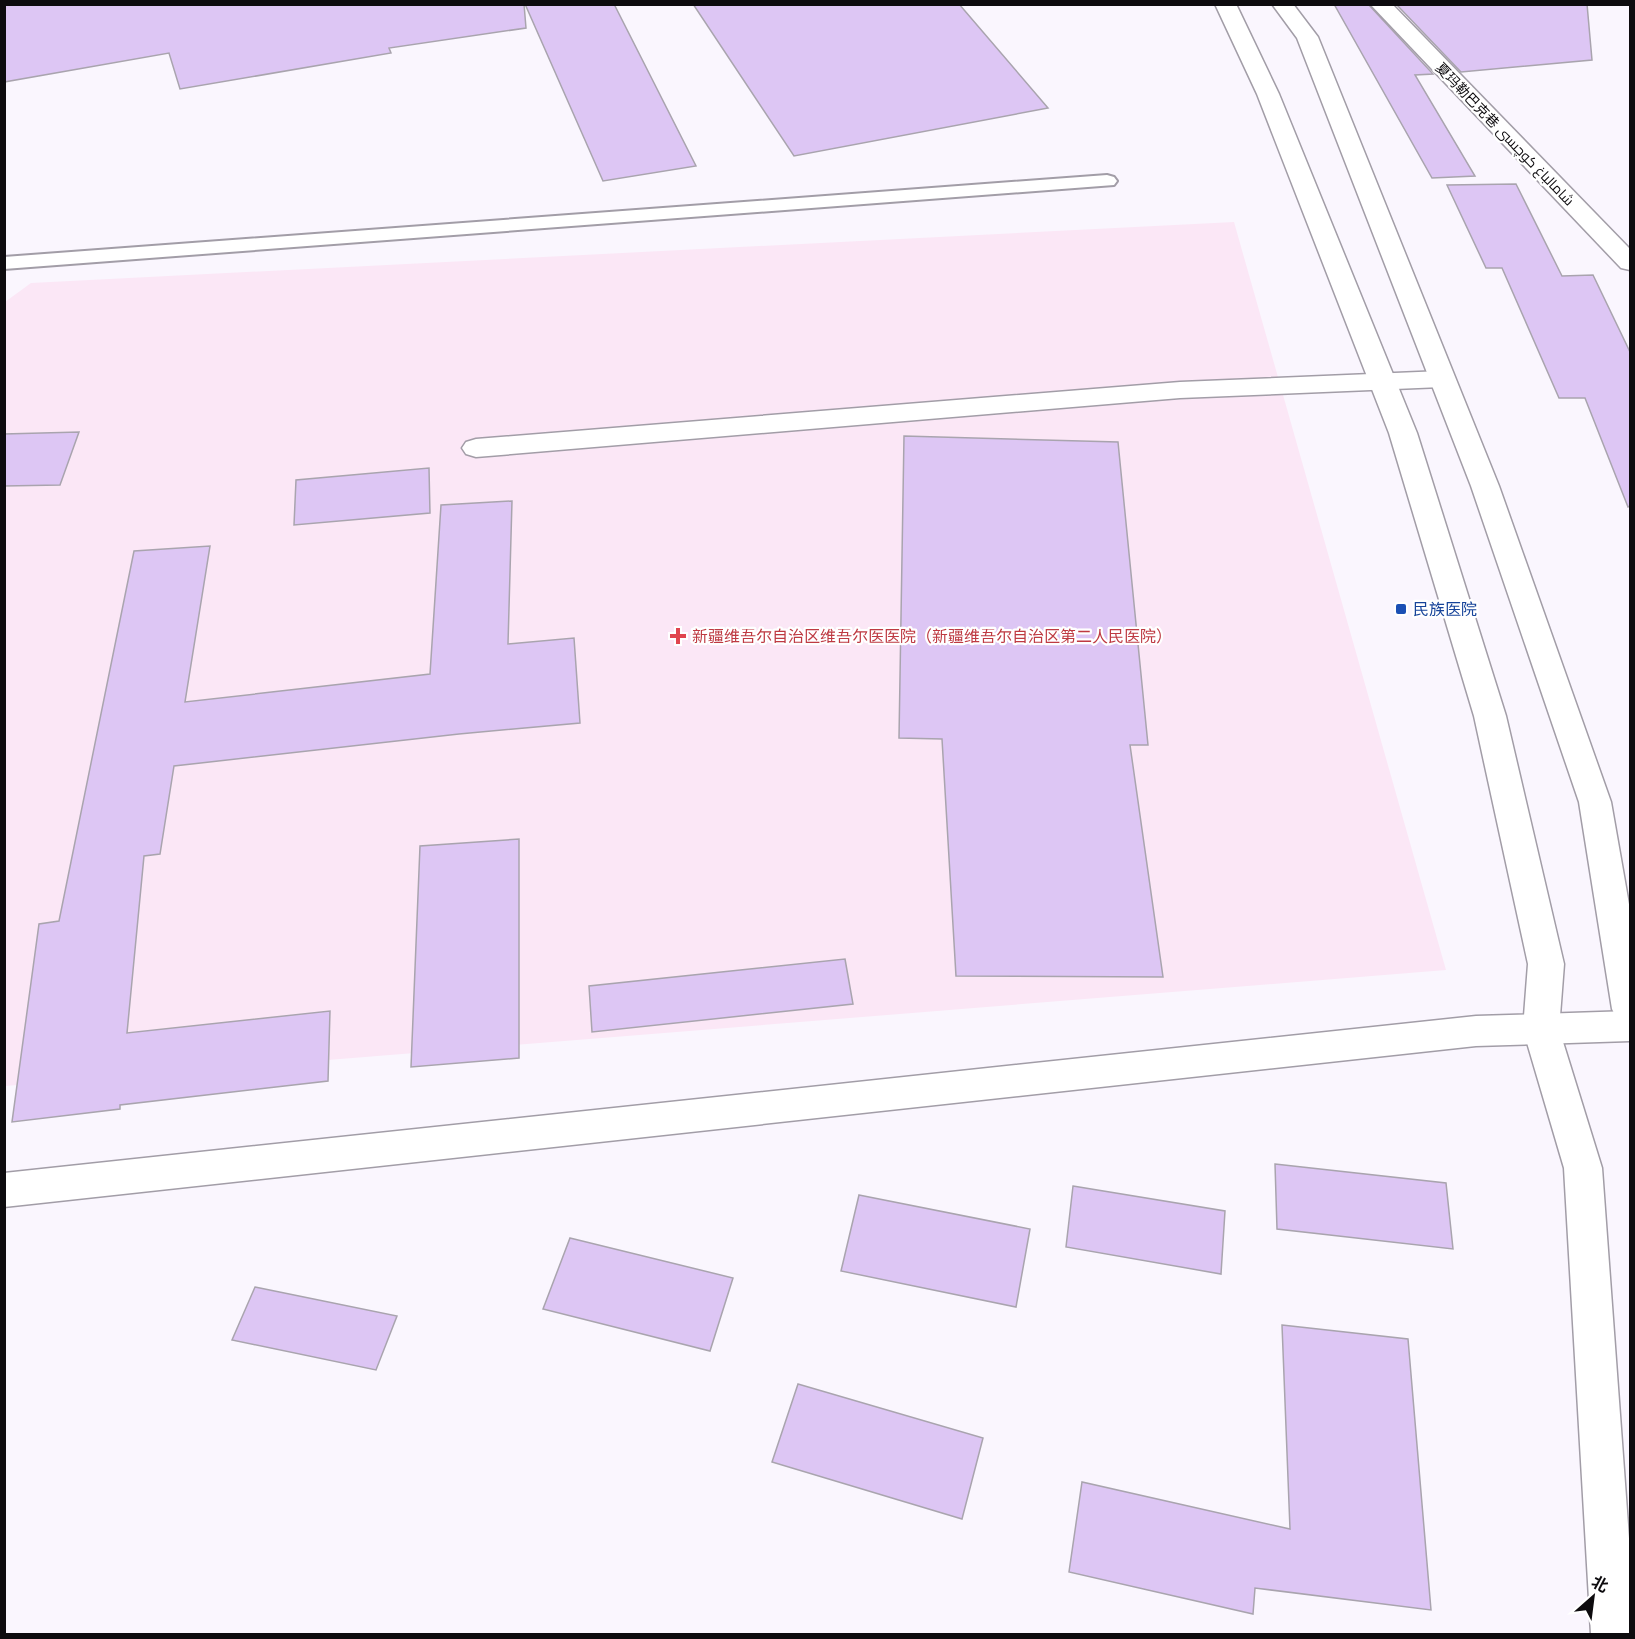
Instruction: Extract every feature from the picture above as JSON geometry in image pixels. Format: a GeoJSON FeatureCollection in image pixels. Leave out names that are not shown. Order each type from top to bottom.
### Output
{"type":"FeatureCollection","features":[{"type":"Feature","properties":{"kind":"main road"},"geometry":{"type":"LineString","coordinates":[[1282,4],[1307,37],[1485,486],[1595,801],[1630,1009]]}},
{"type":"Feature","properties":{"kind":"main road","name":"夏玛勒巴克巷 شامالباغ كوچىسى"},"geometry":{"type":"LineString","coordinates":[[1380,4],[1630,263]]}},
{"type":"Feature","properties":{"kind":"main road"},"geometry":{"type":"LineString","coordinates":[[1230,14],[1268,94],[1403,433],[1490,716],[1546,964],[1541,1029],[1583,1168],[1614,1635]]}},
{"type":"Feature","properties":{"kind":"main road"},"geometry":{"type":"LineString","coordinates":[[476,448],[1180,390],[1442,379]]}},
{"type":"Feature","properties":{"kind":"main road"},"geometry":{"type":"LineString","coordinates":[[4,1190],[1465,1032],[1630,1026]]}},
{"type":"Feature","properties":{"kind":"lane"},"geometry":{"type":"LineString","coordinates":[[4,263],[1107,181]]}},
{"type":"Feature","properties":{"kind":"shaded area","name":"新疆维吾尔自治区维吾尔医医院（新疆维吾尔自治区第二人民医院）"},"geometry":{"type":"Polygon","coordinates":[[[1234,222],[1446,970],[5,1086],[5,302],[31,283],[1234,222]]]}},
{"type":"Feature","properties":{"kind":"building"},"geometry":{"type":"Polygon","coordinates":[[[4,4],[524,4],[526,28],[389,48],[391,53],[180,89],[169,53],[4,82],[4,4]]]}},
{"type":"Feature","properties":{"kind":"building"},"geometry":{"type":"Polygon","coordinates":[[[525,4],[614,4],[696,166],[603,181],[525,4]]]}},
{"type":"Feature","properties":{"kind":"building"},"geometry":{"type":"Polygon","coordinates":[[[693,4],[959,4],[1048,108],[794,156],[693,4]]]}},
{"type":"Feature","properties":{"kind":"building"},"geometry":{"type":"Polygon","coordinates":[[[1334,4],[1368,4],[1433,74],[1415,75],[1475,176],[1432,178],[1334,4]]]}},
{"type":"Feature","properties":{"kind":"building"},"geometry":{"type":"Polygon","coordinates":[[[1396,4],[1587,4],[1592,60],[1461,72],[1396,4]]]}},
{"type":"Feature","properties":{"kind":"building"},"geometry":{"type":"Polygon","coordinates":[[[1516,184],[1562,276],[1593,275],[1630,352],[1630,506],[1628,507],[1585,398],[1559,398],[1502,268],[1486,268],[1447,185],[1516,184]]]}},
{"type":"Feature","properties":{"kind":"building"},"geometry":{"type":"Polygon","coordinates":[[[79,432],[60,485],[4,486],[4,434],[79,432]]]}},
{"type":"Feature","properties":{"kind":"building"},"geometry":{"type":"Polygon","coordinates":[[[904,436],[1118,442],[1148,745],[1130,745],[1163,977],[956,976],[942,739],[899,738],[904,436]]]}},
{"type":"Feature","properties":{"kind":"building"},"geometry":{"type":"Polygon","coordinates":[[[429,468],[430,513],[294,525],[296,480],[429,468]]]}},
{"type":"Feature","properties":{"kind":"building"},"geometry":{"type":"Polygon","coordinates":[[[512,501],[508,644],[574,638],[580,723],[459,734],[174,766],[160,854],[144,856],[127,1033],[330,1011],[328,1081],[120,1105],[120,1109],[12,1122],[39,924],[59,921],[134,551],[210,546],[185,702],[430,674],[441,505],[512,501]]]}},
{"type":"Feature","properties":{"kind":"building"},"geometry":{"type":"Polygon","coordinates":[[[519,839],[519,1058],[411,1067],[420,846],[519,839]]]}},
{"type":"Feature","properties":{"kind":"building"},"geometry":{"type":"Polygon","coordinates":[[[845,959],[853,1004],[592,1032],[589,986],[845,959]]]}},
{"type":"Feature","properties":{"kind":"building"},"geometry":{"type":"Polygon","coordinates":[[[1275,1164],[1446,1183],[1453,1249],[1277,1229],[1275,1164]]]}},
{"type":"Feature","properties":{"kind":"building"},"geometry":{"type":"Polygon","coordinates":[[[1073,1186],[1225,1211],[1221,1274],[1066,1247],[1073,1186]]]}},
{"type":"Feature","properties":{"kind":"building"},"geometry":{"type":"Polygon","coordinates":[[[859,1195],[1030,1229],[1016,1307],[841,1271],[859,1195]]]}},
{"type":"Feature","properties":{"kind":"building"},"geometry":{"type":"Polygon","coordinates":[[[570,1238],[733,1278],[710,1351],[543,1309],[570,1238]]]}},
{"type":"Feature","properties":{"kind":"building"},"geometry":{"type":"Polygon","coordinates":[[[255,1287],[397,1316],[376,1370],[232,1340],[255,1287]]]}},
{"type":"Feature","properties":{"kind":"building"},"geometry":{"type":"Polygon","coordinates":[[[1282,1325],[1408,1339],[1431,1610],[1255,1588],[1253,1614],[1069,1572],[1082,1482],[1290,1529],[1282,1325]]]}},
{"type":"Feature","properties":{"kind":"building"},"geometry":{"type":"Polygon","coordinates":[[[798,1384],[983,1438],[962,1519],[772,1462],[798,1384]]]}},
{"type":"Feature","properties":{"kind":"place","name":"民族医院"},"geometry":{"type":"Point","coordinates":[1401,609]}},
{"type":"Feature","properties":{"kind":"place","name":"新疆维吾尔自治区维吾尔医医院（新疆维吾尔自治区第二人民医院）"},"geometry":{"type":"Point","coordinates":[678,636]}}]}
